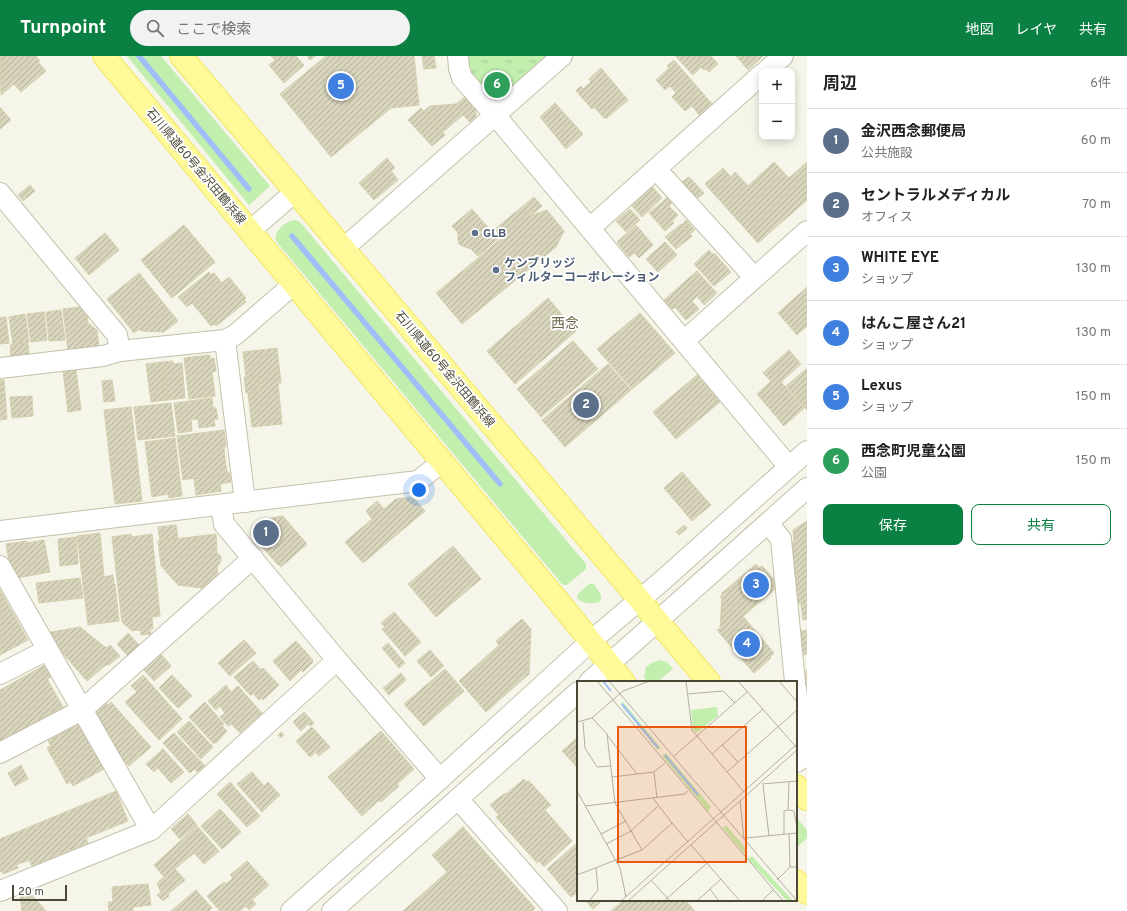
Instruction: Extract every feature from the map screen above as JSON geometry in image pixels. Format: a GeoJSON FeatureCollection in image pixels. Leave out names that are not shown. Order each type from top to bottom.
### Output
{"type":"FeatureCollection","features":[{"type":"Feature","properties":{"kind":"main road","name":"石川県道60号金沢田鶴浜線"},"geometry":{"type":"LineString","coordinates":[[104,56],[623,681]]}},
{"type":"Feature","properties":{"kind":"main road","name":"石川県道60号金沢田鶴浜線"},"geometry":{"type":"LineString","coordinates":[[181,56],[708,681]]}},
{"type":"Feature","properties":{"kind":"main road"},"geometry":{"type":"LineString","coordinates":[[797,787],[807,799]]}},
{"type":"Feature","properties":{"kind":"main road"},"geometry":{"type":"LineString","coordinates":[[797,882],[807,894]]}},
{"type":"Feature","properties":{"kind":"street"},"geometry":{"type":"LineString","coordinates":[[458,56],[462,78],[496,115],[789,467]]}},
{"type":"Feature","properties":{"kind":"street"},"geometry":{"type":"LineString","coordinates":[[343,249],[562,56]]}},
{"type":"Feature","properties":{"kind":"street"},"geometry":{"type":"LineString","coordinates":[[769,68],[783,56]]}},
{"type":"Feature","properties":{"kind":"street"},"geometry":{"type":"LineString","coordinates":[[590,228],[759,77]]}},
{"type":"Feature","properties":{"kind":"street"},"geometry":{"type":"LineString","coordinates":[[656,169],[754,277]]}},
{"type":"Feature","properties":{"kind":"street"},"geometry":{"type":"LineString","coordinates":[[250,231],[295,192]]}},
{"type":"Feature","properties":{"kind":"street"},"geometry":{"type":"LineString","coordinates":[[0,193],[117,335],[120,351]]}},
{"type":"Feature","properties":{"kind":"street"},"geometry":{"type":"LineString","coordinates":[[684,340],[807,231]]}},
{"type":"Feature","properties":{"kind":"street"},"geometry":{"type":"LineString","coordinates":[[0,368],[103,356],[120,351],[225,340],[235,335],[294,284]]}},
{"type":"Feature","properties":{"kind":"street"},"geometry":{"type":"LineString","coordinates":[[225,340],[245,502]]}},
{"type":"Feature","properties":{"kind":"street"},"geometry":{"type":"LineString","coordinates":[[291,911],[639,599],[807,451]]}},
{"type":"Feature","properties":{"kind":"street"},"geometry":{"type":"LineString","coordinates":[[0,531],[220,506],[418,481],[442,462]]}},
{"type":"Feature","properties":{"kind":"street"},"geometry":{"type":"LineString","coordinates":[[590,681],[807,488]]}},
{"type":"Feature","properties":{"kind":"street"},"geometry":{"type":"LineString","coordinates":[[220,506],[224,524],[337,660],[440,779]]}},
{"type":"Feature","properties":{"kind":"street"},"geometry":{"type":"LineString","coordinates":[[768,523],[781,539],[795,681]]}},
{"type":"Feature","properties":{"kind":"street"},"geometry":{"type":"LineString","coordinates":[[0,753],[82,710],[253,558]]}},
{"type":"Feature","properties":{"kind":"street"},"geometry":{"type":"LineString","coordinates":[[0,566],[151,830]]}},
{"type":"Feature","properties":{"kind":"street"},"geometry":{"type":"LineString","coordinates":[[0,674],[47,650]]}},
{"type":"Feature","properties":{"kind":"street"},"geometry":{"type":"LineString","coordinates":[[0,891],[151,830],[337,660]]}},
{"type":"Feature","properties":{"kind":"street"},"geometry":{"type":"LineString","coordinates":[[316,889],[333,910],[577,693]]}},
{"type":"Feature","properties":{"kind":"street"},"geometry":{"type":"LineString","coordinates":[[797,700],[802,759]]}},
{"type":"Feature","properties":{"kind":"street"},"geometry":{"type":"LineString","coordinates":[[458,799],[557,911]]}},
{"type":"Feature","properties":{"kind":"green space"},"geometry":{"type":"Polygon","coordinates":[[[127,56],[161,56],[270,186],[249,205],[127,56]]]}},
{"type":"Feature","properties":{"kind":"green space"},"geometry":{"type":"Polygon","coordinates":[[[467,56],[546,56],[500,97],[490,97],[470,72],[467,56]]]}},
{"type":"Feature","properties":{"kind":"green space"},"geometry":{"type":"Polygon","coordinates":[[[295,220],[300,222],[586,564],[586,569],[567,585],[562,584],[276,241],[276,234],[278,230],[284,224],[295,220]]]}},
{"type":"Feature","properties":{"kind":"green space"},"geometry":{"type":"Polygon","coordinates":[[[589,584],[594,584],[601,595],[599,602],[587,603],[577,598],[578,594],[589,584]]]}},
{"type":"Feature","properties":{"kind":"green space"},"geometry":{"type":"Polygon","coordinates":[[[659,660],[667,662],[673,669],[658,681],[647,681],[644,677],[646,667],[659,660]]]}},
{"type":"Feature","properties":{"kind":"green space"},"geometry":{"type":"Polygon","coordinates":[[[797,818],[807,830],[807,838],[797,847],[797,818]]]}},
{"type":"Feature","properties":{"kind":"building"},"geometry":{"type":"Polygon","coordinates":[[[0,56],[36,56],[40,61],[38,62],[46,71],[21,92],[14,84],[1,95],[0,56]]]}},
{"type":"Feature","properties":{"kind":"building"},"geometry":{"type":"Polygon","coordinates":[[[271,56],[296,56],[304,65],[284,83],[269,65],[275,60],[271,56]]]}},
{"type":"Feature","properties":{"kind":"building"},"geometry":{"type":"Polygon","coordinates":[[[307,56],[315,56],[310,60],[307,56]]]}},
{"type":"Feature","properties":{"kind":"building"},"geometry":{"type":"Polygon","coordinates":[[[326,56],[414,56],[419,105],[391,108],[331,157],[280,94],[326,56]]]}},
{"type":"Feature","properties":{"kind":"building"},"geometry":{"type":"Polygon","coordinates":[[[422,56],[434,56],[436,68],[424,69],[422,56]]]}},
{"type":"Feature","properties":{"kind":"building"},"geometry":{"type":"Polygon","coordinates":[[[711,56],[718,64],[709,72],[701,67],[693,75],[676,57],[711,56]]]}},
{"type":"Feature","properties":{"kind":"building"},"geometry":{"type":"Polygon","coordinates":[[[736,56],[763,56],[748,70],[736,56]]]}},
{"type":"Feature","properties":{"kind":"building"},"geometry":{"type":"Polygon","coordinates":[[[674,60],[713,105],[700,116],[692,106],[685,111],[672,97],[676,93],[670,86],[665,90],[656,80],[669,68],[667,66],[674,60]]]}},
{"type":"Feature","properties":{"kind":"building"},"geometry":{"type":"Polygon","coordinates":[[[601,68],[628,100],[607,118],[604,118],[594,107],[592,109],[576,91],[581,86],[583,89],[591,82],[589,79],[601,68]]]}},
{"type":"Feature","properties":{"kind":"building"},"geometry":{"type":"Polygon","coordinates":[[[465,97],[476,109],[476,117],[470,122],[463,115],[443,132],[424,111],[430,106],[456,104],[465,97]]]}},
{"type":"Feature","properties":{"kind":"building"},"geometry":{"type":"Polygon","coordinates":[[[555,103],[583,134],[566,149],[540,117],[555,103]]]}},
{"type":"Feature","properties":{"kind":"building"},"geometry":{"type":"Polygon","coordinates":[[[0,107],[11,120],[0,129],[0,107]]]}},
{"type":"Feature","properties":{"kind":"building"},"geometry":{"type":"Polygon","coordinates":[[[421,108],[445,135],[432,146],[408,120],[421,108]]]}},
{"type":"Feature","properties":{"kind":"building"},"geometry":{"type":"Polygon","coordinates":[[[387,158],[395,168],[391,171],[398,180],[374,200],[359,183],[387,158]]]}},
{"type":"Feature","properties":{"kind":"building"},"geometry":{"type":"Polygon","coordinates":[[[774,162],[789,178],[807,162],[807,200],[758,243],[705,184],[723,168],[731,177],[735,172],[748,186],[774,162]]]}},
{"type":"Feature","properties":{"kind":"building"},"geometry":{"type":"Polygon","coordinates":[[[689,177],[704,193],[698,198],[682,182],[689,177]]]}},
{"type":"Feature","properties":{"kind":"building"},"geometry":{"type":"Polygon","coordinates":[[[30,185],[35,191],[23,201],[18,195],[30,185]]]}},
{"type":"Feature","properties":{"kind":"building"},"geometry":{"type":"Polygon","coordinates":[[[651,185],[662,198],[642,217],[630,204],[651,185]]]}},
{"type":"Feature","properties":{"kind":"building"},"geometry":{"type":"Polygon","coordinates":[[[534,197],[542,206],[530,216],[547,210],[564,231],[556,247],[462,324],[436,293],[502,238],[495,229],[534,197]]]}},
{"type":"Feature","properties":{"kind":"building"},"geometry":{"type":"Polygon","coordinates":[[[668,197],[673,202],[669,206],[678,215],[672,221],[674,223],[665,231],[649,213],[668,197]]]}},
{"type":"Feature","properties":{"kind":"building"},"geometry":{"type":"Polygon","coordinates":[[[472,209],[498,239],[478,256],[471,249],[459,244],[458,233],[452,226],[472,209]]]}},
{"type":"Feature","properties":{"kind":"building"},"geometry":{"type":"Polygon","coordinates":[[[630,209],[640,220],[626,232],[616,221],[630,209]]]}},
{"type":"Feature","properties":{"kind":"building"},"geometry":{"type":"Polygon","coordinates":[[[686,220],[695,230],[690,234],[682,225],[686,220]]]}},
{"type":"Feature","properties":{"kind":"building"},"geometry":{"type":"Polygon","coordinates":[[[681,224],[692,236],[676,249],[665,237],[681,224]]]}},
{"type":"Feature","properties":{"kind":"building"},"geometry":{"type":"Polygon","coordinates":[[[184,225],[215,262],[172,298],[141,260],[184,225]]]}},
{"type":"Feature","properties":{"kind":"building"},"geometry":{"type":"Polygon","coordinates":[[[636,225],[653,245],[639,258],[634,253],[629,257],[617,242],[636,225]]]}},
{"type":"Feature","properties":{"kind":"building"},"geometry":{"type":"Polygon","coordinates":[[[105,233],[119,250],[89,275],[75,258],[105,233]]]}},
{"type":"Feature","properties":{"kind":"building"},"geometry":{"type":"Polygon","coordinates":[[[665,242],[677,255],[658,272],[646,259],[665,242]]]}},
{"type":"Feature","properties":{"kind":"building"},"geometry":{"type":"Polygon","coordinates":[[[709,250],[713,255],[714,253],[731,272],[714,286],[694,264],[709,250]]]}},
{"type":"Feature","properties":{"kind":"building"},"geometry":{"type":"Polygon","coordinates":[[[697,271],[717,293],[704,305],[697,296],[692,301],[699,309],[686,320],[675,307],[672,309],[664,300],[697,271]]]}},
{"type":"Feature","properties":{"kind":"building"},"geometry":{"type":"Polygon","coordinates":[[[209,272],[211,275],[214,273],[222,283],[229,277],[246,298],[244,299],[246,302],[216,326],[214,324],[211,326],[192,303],[187,307],[178,297],[209,272]]]}},
{"type":"Feature","properties":{"kind":"building"},"geometry":{"type":"Polygon","coordinates":[[[139,273],[178,321],[164,332],[141,331],[139,329],[134,333],[107,299],[139,273]]]}},
{"type":"Feature","properties":{"kind":"building"},"geometry":{"type":"Polygon","coordinates":[[[807,287],[807,326],[797,335],[778,313],[807,287]]]}},
{"type":"Feature","properties":{"kind":"building"},"geometry":{"type":"Polygon","coordinates":[[[548,298],[576,331],[515,384],[487,351],[548,298]]]}},
{"type":"Feature","properties":{"kind":"building"},"geometry":{"type":"Polygon","coordinates":[[[79,307],[87,316],[88,323],[97,330],[99,347],[68,351],[63,309],[79,307]]]}},
{"type":"Feature","properties":{"kind":"building"},"geometry":{"type":"Polygon","coordinates":[[[61,310],[65,340],[49,341],[46,312],[61,310]]]}},
{"type":"Feature","properties":{"kind":"building"},"geometry":{"type":"Polygon","coordinates":[[[44,312],[47,340],[31,342],[27,314],[44,312]]]}},
{"type":"Feature","properties":{"kind":"building"},"geometry":{"type":"Polygon","coordinates":[[[640,313],[675,353],[632,389],[597,349],[640,313]]]}},
{"type":"Feature","properties":{"kind":"building"},"geometry":{"type":"Polygon","coordinates":[[[25,314],[29,342],[13,345],[9,317],[25,314]]]}},
{"type":"Feature","properties":{"kind":"building"},"geometry":{"type":"Polygon","coordinates":[[[6,317],[9,343],[0,344],[0,318],[6,317]]]}},
{"type":"Feature","properties":{"kind":"building"},"geometry":{"type":"Polygon","coordinates":[[[573,341],[598,369],[541,417],[517,389],[573,341]]]}},
{"type":"Feature","properties":{"kind":"building"},"geometry":{"type":"Polygon","coordinates":[[[28,343],[29,355],[11,357],[10,345],[28,343]]]}},
{"type":"Feature","properties":{"kind":"building"},"geometry":{"type":"Polygon","coordinates":[[[277,348],[281,383],[278,383],[282,424],[252,427],[243,352],[277,348]]]}},
{"type":"Feature","properties":{"kind":"building"},"geometry":{"type":"Polygon","coordinates":[[[789,350],[801,364],[781,382],[804,408],[784,426],[757,394],[771,381],[763,373],[789,350]]]}},
{"type":"Feature","properties":{"kind":"building"},"geometry":{"type":"Polygon","coordinates":[[[210,355],[210,359],[214,358],[216,371],[212,372],[215,396],[189,399],[184,358],[210,355]]]}},
{"type":"Feature","properties":{"kind":"building"},"geometry":{"type":"Polygon","coordinates":[[[173,361],[173,364],[182,363],[185,398],[168,400],[163,362],[173,361]]]}},
{"type":"Feature","properties":{"kind":"building"},"geometry":{"type":"Polygon","coordinates":[[[163,362],[168,400],[151,402],[146,364],[163,362]]]}},
{"type":"Feature","properties":{"kind":"building"},"geometry":{"type":"Polygon","coordinates":[[[608,364],[631,390],[565,447],[542,420],[608,364]]]}},
{"type":"Feature","properties":{"kind":"building"},"geometry":{"type":"Polygon","coordinates":[[[76,369],[81,410],[68,412],[63,371],[76,369]]]}},
{"type":"Feature","properties":{"kind":"building"},"geometry":{"type":"Polygon","coordinates":[[[806,369],[807,370],[807,410],[786,386],[806,369]]]}},
{"type":"Feature","properties":{"kind":"building"},"geometry":{"type":"Polygon","coordinates":[[[697,375],[720,402],[676,439],[653,412],[697,375]]]}},
{"type":"Feature","properties":{"kind":"building"},"geometry":{"type":"Polygon","coordinates":[[[258,376],[260,391],[246,393],[244,377],[258,376]]]}},
{"type":"Feature","properties":{"kind":"building"},"geometry":{"type":"Polygon","coordinates":[[[0,380],[4,380],[7,419],[0,420],[0,380]]]}},
{"type":"Feature","properties":{"kind":"building"},"geometry":{"type":"Polygon","coordinates":[[[112,380],[115,401],[104,402],[102,381],[112,380]]]}},
{"type":"Feature","properties":{"kind":"building"},"geometry":{"type":"Polygon","coordinates":[[[32,396],[33,416],[12,418],[10,397],[32,396]]]}},
{"type":"Feature","properties":{"kind":"building"},"geometry":{"type":"Polygon","coordinates":[[[212,398],[213,408],[216,408],[218,419],[214,419],[215,426],[199,428],[198,419],[191,420],[192,431],[178,433],[174,403],[212,398]]]}},
{"type":"Feature","properties":{"kind":"building"},"geometry":{"type":"Polygon","coordinates":[[[171,403],[175,436],[138,440],[134,407],[171,403]]]}},
{"type":"Feature","properties":{"kind":"building"},"geometry":{"type":"Polygon","coordinates":[[[131,407],[142,501],[115,504],[104,410],[131,407]]]}},
{"type":"Feature","properties":{"kind":"building"},"geometry":{"type":"Polygon","coordinates":[[[224,430],[226,447],[224,447],[225,459],[227,472],[229,472],[231,482],[220,484],[221,491],[196,495],[194,478],[183,480],[177,436],[224,430]]]}},
{"type":"Feature","properties":{"kind":"building"},"geometry":{"type":"Polygon","coordinates":[[[175,438],[182,496],[169,498],[168,494],[152,497],[145,442],[175,438]]]}},
{"type":"Feature","properties":{"kind":"building"},"geometry":{"type":"Polygon","coordinates":[[[682,472],[711,505],[692,521],[664,488],[682,472]]]}},
{"type":"Feature","properties":{"kind":"building"},"geometry":{"type":"Polygon","coordinates":[[[413,497],[425,511],[363,563],[345,542],[372,519],[366,511],[377,501],[384,509],[396,499],[413,497]]]}},
{"type":"Feature","properties":{"kind":"building"},"geometry":{"type":"Polygon","coordinates":[[[283,516],[305,542],[278,565],[259,543],[272,531],[271,518],[283,516]]]}},
{"type":"Feature","properties":{"kind":"building"},"geometry":{"type":"Polygon","coordinates":[[[283,517],[307,544],[281,567],[260,543],[274,531],[272,519],[283,517]]]}},
{"type":"Feature","properties":{"kind":"building"},"geometry":{"type":"Polygon","coordinates":[[[807,521],[807,619],[803,620],[801,604],[799,604],[791,542],[794,542],[793,530],[807,521]]]}},
{"type":"Feature","properties":{"kind":"building"},"geometry":{"type":"Polygon","coordinates":[[[176,525],[178,539],[160,541],[158,527],[176,525]]]}},
{"type":"Feature","properties":{"kind":"building"},"geometry":{"type":"Polygon","coordinates":[[[684,525],[687,528],[679,535],[676,532],[684,525]]]}},
{"type":"Feature","properties":{"kind":"building"},"geometry":{"type":"Polygon","coordinates":[[[100,533],[104,577],[113,575],[119,621],[88,625],[77,536],[100,533]]]}},
{"type":"Feature","properties":{"kind":"building"},"geometry":{"type":"Polygon","coordinates":[[[131,534],[132,537],[152,534],[160,616],[152,617],[153,629],[150,629],[151,634],[141,635],[140,630],[132,631],[122,622],[112,537],[131,534]]]}},
{"type":"Feature","properties":{"kind":"building"},"geometry":{"type":"Polygon","coordinates":[[[216,534],[217,553],[221,556],[221,561],[217,567],[218,575],[202,588],[178,585],[161,566],[158,541],[216,534]]]}},
{"type":"Feature","properties":{"kind":"building"},"geometry":{"type":"Polygon","coordinates":[[[76,537],[78,564],[60,566],[58,539],[76,537]]]}},
{"type":"Feature","properties":{"kind":"building"},"geometry":{"type":"Polygon","coordinates":[[[44,540],[50,572],[17,578],[16,573],[11,573],[6,544],[27,541],[27,543],[44,540]]]}},
{"type":"Feature","properties":{"kind":"building"},"geometry":{"type":"Polygon","coordinates":[[[453,546],[481,579],[436,617],[408,584],[453,546]]]}},
{"type":"Feature","properties":{"kind":"building"},"geometry":{"type":"Polygon","coordinates":[[[756,564],[759,568],[762,566],[775,581],[773,584],[776,588],[741,618],[773,654],[753,672],[720,633],[722,593],[756,564]]]}},
{"type":"Feature","properties":{"kind":"building"},"geometry":{"type":"Polygon","coordinates":[[[757,565],[761,569],[763,567],[776,582],[773,584],[776,587],[742,615],[774,653],[770,657],[771,658],[754,673],[717,630],[720,629],[723,600],[720,597],[757,565]]]}},
{"type":"Feature","properties":{"kind":"building"},"geometry":{"type":"Polygon","coordinates":[[[80,578],[83,598],[39,603],[36,583],[80,578]]]}},
{"type":"Feature","properties":{"kind":"building"},"geometry":{"type":"Polygon","coordinates":[[[0,590],[28,640],[0,655],[0,590]]]}},
{"type":"Feature","properties":{"kind":"building"},"geometry":{"type":"Polygon","coordinates":[[[394,612],[421,642],[405,656],[382,629],[385,627],[381,623],[394,612]]]}},
{"type":"Feature","properties":{"kind":"building"},"geometry":{"type":"Polygon","coordinates":[[[522,619],[531,629],[529,674],[486,712],[459,681],[499,645],[496,641],[522,619]]]}},
{"type":"Feature","properties":{"kind":"building"},"geometry":{"type":"Polygon","coordinates":[[[80,627],[106,648],[110,645],[120,656],[109,665],[107,664],[87,681],[45,633],[80,627]]]}},
{"type":"Feature","properties":{"kind":"building"},"geometry":{"type":"Polygon","coordinates":[[[807,630],[807,654],[803,655],[801,631],[807,630]]]}},
{"type":"Feature","properties":{"kind":"building"},"geometry":{"type":"Polygon","coordinates":[[[801,632],[807,632],[807,653],[801,653],[801,632]]]}},
{"type":"Feature","properties":{"kind":"building"},"geometry":{"type":"Polygon","coordinates":[[[128,633],[140,646],[128,656],[117,644],[128,633]]]}},
{"type":"Feature","properties":{"kind":"building"},"geometry":{"type":"Polygon","coordinates":[[[244,640],[256,653],[230,676],[218,663],[244,640]]]}},
{"type":"Feature","properties":{"kind":"building"},"geometry":{"type":"Polygon","coordinates":[[[296,641],[313,660],[313,662],[303,672],[301,670],[290,681],[273,661],[296,641]]]}},
{"type":"Feature","properties":{"kind":"building"},"geometry":{"type":"Polygon","coordinates":[[[388,643],[405,663],[399,668],[382,648],[388,643]]]}},
{"type":"Feature","properties":{"kind":"building"},"geometry":{"type":"Polygon","coordinates":[[[430,650],[444,666],[431,677],[417,661],[430,650]]]}},
{"type":"Feature","properties":{"kind":"building"},"geometry":{"type":"Polygon","coordinates":[[[161,654],[171,666],[154,681],[143,669],[161,654]]]}},
{"type":"Feature","properties":{"kind":"building"},"geometry":{"type":"Polygon","coordinates":[[[253,661],[261,670],[263,668],[279,685],[263,700],[262,698],[259,700],[253,693],[251,696],[234,677],[253,661]]]}},
{"type":"Feature","properties":{"kind":"building"},"geometry":{"type":"Polygon","coordinates":[[[45,665],[52,676],[47,679],[63,707],[0,741],[0,690],[45,665]]]}},
{"type":"Feature","properties":{"kind":"building"},"geometry":{"type":"Polygon","coordinates":[[[445,669],[464,691],[424,726],[404,704],[445,669]]]}},
{"type":"Feature","properties":{"kind":"building"},"geometry":{"type":"Polygon","coordinates":[[[807,671],[807,698],[806,698],[807,671]]]}},
{"type":"Feature","properties":{"kind":"building"},"geometry":{"type":"Polygon","coordinates":[[[401,673],[406,680],[389,695],[383,688],[401,673]]]}},
{"type":"Feature","properties":{"kind":"building"},"geometry":{"type":"Polygon","coordinates":[[[143,675],[182,719],[159,740],[125,702],[137,692],[131,686],[143,675]]]}},
{"type":"Feature","properties":{"kind":"building"},"geometry":{"type":"Polygon","coordinates":[[[172,675],[192,696],[178,708],[159,688],[172,675]]]}},
{"type":"Feature","properties":{"kind":"building"},"geometry":{"type":"Polygon","coordinates":[[[226,685],[231,692],[238,686],[262,713],[240,733],[231,724],[228,726],[220,717],[225,713],[220,706],[216,710],[208,701],[226,685]]]}},
{"type":"Feature","properties":{"kind":"building"},"geometry":{"type":"Polygon","coordinates":[[[111,702],[151,747],[129,766],[105,738],[109,734],[92,715],[107,703],[108,705],[111,702]]]}},
{"type":"Feature","properties":{"kind":"building"},"geometry":{"type":"Polygon","coordinates":[[[205,702],[224,724],[222,726],[227,731],[216,743],[213,743],[189,717],[205,702]]]}},
{"type":"Feature","properties":{"kind":"building"},"geometry":{"type":"Polygon","coordinates":[[[304,712],[314,723],[311,726],[308,724],[301,731],[293,722],[304,712]]]}},
{"type":"Feature","properties":{"kind":"building"},"geometry":{"type":"Polygon","coordinates":[[[189,721],[213,747],[201,759],[177,732],[189,721]]]}},
{"type":"Feature","properties":{"kind":"building"},"geometry":{"type":"Polygon","coordinates":[[[79,724],[104,769],[73,786],[48,741],[79,724]]]}},
{"type":"Feature","properties":{"kind":"building"},"geometry":{"type":"Polygon","coordinates":[[[312,727],[330,747],[319,756],[316,752],[310,757],[296,741],[312,727]]]}},
{"type":"Feature","properties":{"kind":"building"},"geometry":{"type":"Polygon","coordinates":[[[381,731],[414,769],[397,784],[399,786],[381,802],[379,800],[362,816],[328,777],[381,731]]]}},
{"type":"Feature","properties":{"kind":"building"},"geometry":{"type":"Polygon","coordinates":[[[281,732],[284,735],[281,738],[278,735],[281,732]]]}},
{"type":"Feature","properties":{"kind":"building"},"geometry":{"type":"Polygon","coordinates":[[[174,733],[206,767],[199,773],[194,769],[190,773],[163,743],[174,733]]]}},
{"type":"Feature","properties":{"kind":"building"},"geometry":{"type":"Polygon","coordinates":[[[577,738],[577,767],[562,751],[577,738]]]}},
{"type":"Feature","properties":{"kind":"building"},"geometry":{"type":"Polygon","coordinates":[[[51,746],[71,781],[67,784],[47,748],[51,746]]]}},
{"type":"Feature","properties":{"kind":"building"},"geometry":{"type":"Polygon","coordinates":[[[163,749],[184,772],[171,783],[158,768],[154,772],[146,764],[163,749]]]}},
{"type":"Feature","properties":{"kind":"building"},"geometry":{"type":"Polygon","coordinates":[[[21,765],[28,779],[15,786],[8,773],[21,765]]]}},
{"type":"Feature","properties":{"kind":"building"},"geometry":{"type":"Polygon","coordinates":[[[252,772],[264,786],[268,782],[280,795],[262,812],[237,784],[252,772]]]}},
{"type":"Feature","properties":{"kind":"building"},"geometry":{"type":"Polygon","coordinates":[[[524,779],[527,782],[529,781],[551,805],[545,810],[572,841],[544,867],[539,861],[537,863],[496,817],[499,815],[490,805],[524,779]]]}},
{"type":"Feature","properties":{"kind":"building"},"geometry":{"type":"Polygon","coordinates":[[[230,782],[260,816],[247,827],[217,794],[230,782]]]}},
{"type":"Feature","properties":{"kind":"building"},"geometry":{"type":"Polygon","coordinates":[[[116,791],[128,821],[86,838],[88,843],[32,866],[29,860],[16,865],[18,868],[3,874],[1,871],[0,872],[0,839],[116,791]]]}},
{"type":"Feature","properties":{"kind":"building"},"geometry":{"type":"Polygon","coordinates":[[[220,809],[241,832],[222,849],[201,826],[220,809]]]}},
{"type":"Feature","properties":{"kind":"building"},"geometry":{"type":"Polygon","coordinates":[[[188,814],[197,825],[180,839],[171,829],[188,814]]]}},
{"type":"Feature","properties":{"kind":"building"},"geometry":{"type":"Polygon","coordinates":[[[197,826],[219,851],[204,864],[194,853],[175,869],[185,880],[168,894],[169,896],[163,901],[157,895],[161,892],[157,883],[164,877],[154,865],[197,826]]]}},
{"type":"Feature","properties":{"kind":"building"},"geometry":{"type":"Polygon","coordinates":[[[463,827],[535,908],[532,911],[403,911],[447,872],[432,855],[463,827]]]}},
{"type":"Feature","properties":{"kind":"building"},"geometry":{"type":"Polygon","coordinates":[[[576,844],[577,845],[577,893],[571,897],[547,869],[576,844]]]}},
{"type":"Feature","properties":{"kind":"building"},"geometry":{"type":"Polygon","coordinates":[[[247,861],[269,885],[252,900],[256,904],[249,910],[246,906],[240,911],[220,911],[207,896],[224,882],[226,884],[233,878],[230,875],[247,861]]]}},
{"type":"Feature","properties":{"kind":"building"},"geometry":{"type":"Polygon","coordinates":[[[148,884],[151,905],[133,907],[133,911],[109,911],[108,902],[113,902],[112,887],[148,884]]]}},
{"type":"Feature","properties":{"kind":"building"},"geometry":{"type":"Polygon","coordinates":[[[196,890],[212,908],[209,911],[171,911],[196,890]]]}},
{"type":"Feature","properties":{"kind":"building"},"geometry":{"type":"Polygon","coordinates":[[[30,893],[46,911],[22,911],[20,897],[30,893]]]}},
{"type":"Feature","properties":{"kind":"building"},"geometry":{"type":"Polygon","coordinates":[[[586,901],[602,901],[593,909],[586,901]]]}},
{"type":"Feature","properties":{"kind":"building"},"geometry":{"type":"Polygon","coordinates":[[[623,901],[686,901],[695,911],[611,911],[623,901]]]}},
{"type":"Feature","properties":{"kind":"waterway"},"geometry":{"type":"LineString","coordinates":[[139,56],[249,189]]}},
{"type":"Feature","properties":{"kind":"waterway"},"geometry":{"type":"LineString","coordinates":[[292,236],[500,484]]}},
{"type":"Feature","properties":{"kind":"place","name":"西念町児童公園"},"geometry":{"type":"Point","coordinates":[497,85]}},
{"type":"Feature","properties":{"kind":"place","name":"Lexus"},"geometry":{"type":"Point","coordinates":[341,86]}},
{"type":"Feature","properties":{"kind":"place","name":"GLB"},"geometry":{"type":"Point","coordinates":[475,233]}},
{"type":"Feature","properties":{"kind":"place","name":"ケンブリッジ フィルターコーポレーション"},"geometry":{"type":"Point","coordinates":[496,270]}},
{"type":"Feature","properties":{"kind":"place","name":"セントラルメディカル"},"geometry":{"type":"Point","coordinates":[586,405]}},
{"type":"Feature","properties":{"kind":"place","name":"金沢西念郵便局"},"geometry":{"type":"Point","coordinates":[266,533]}},
{"type":"Feature","properties":{"kind":"place","name":"WHITE EYE"},"geometry":{"type":"Point","coordinates":[756,585]}},
{"type":"Feature","properties":{"kind":"place","name":"はんこ屋さん21"},"geometry":{"type":"Point","coordinates":[747,644]}},
{"type":"Feature","properties":{"kind":"district","name":"西念"},"geometry":{"type":"Point","coordinates":[565,323]}}]}
